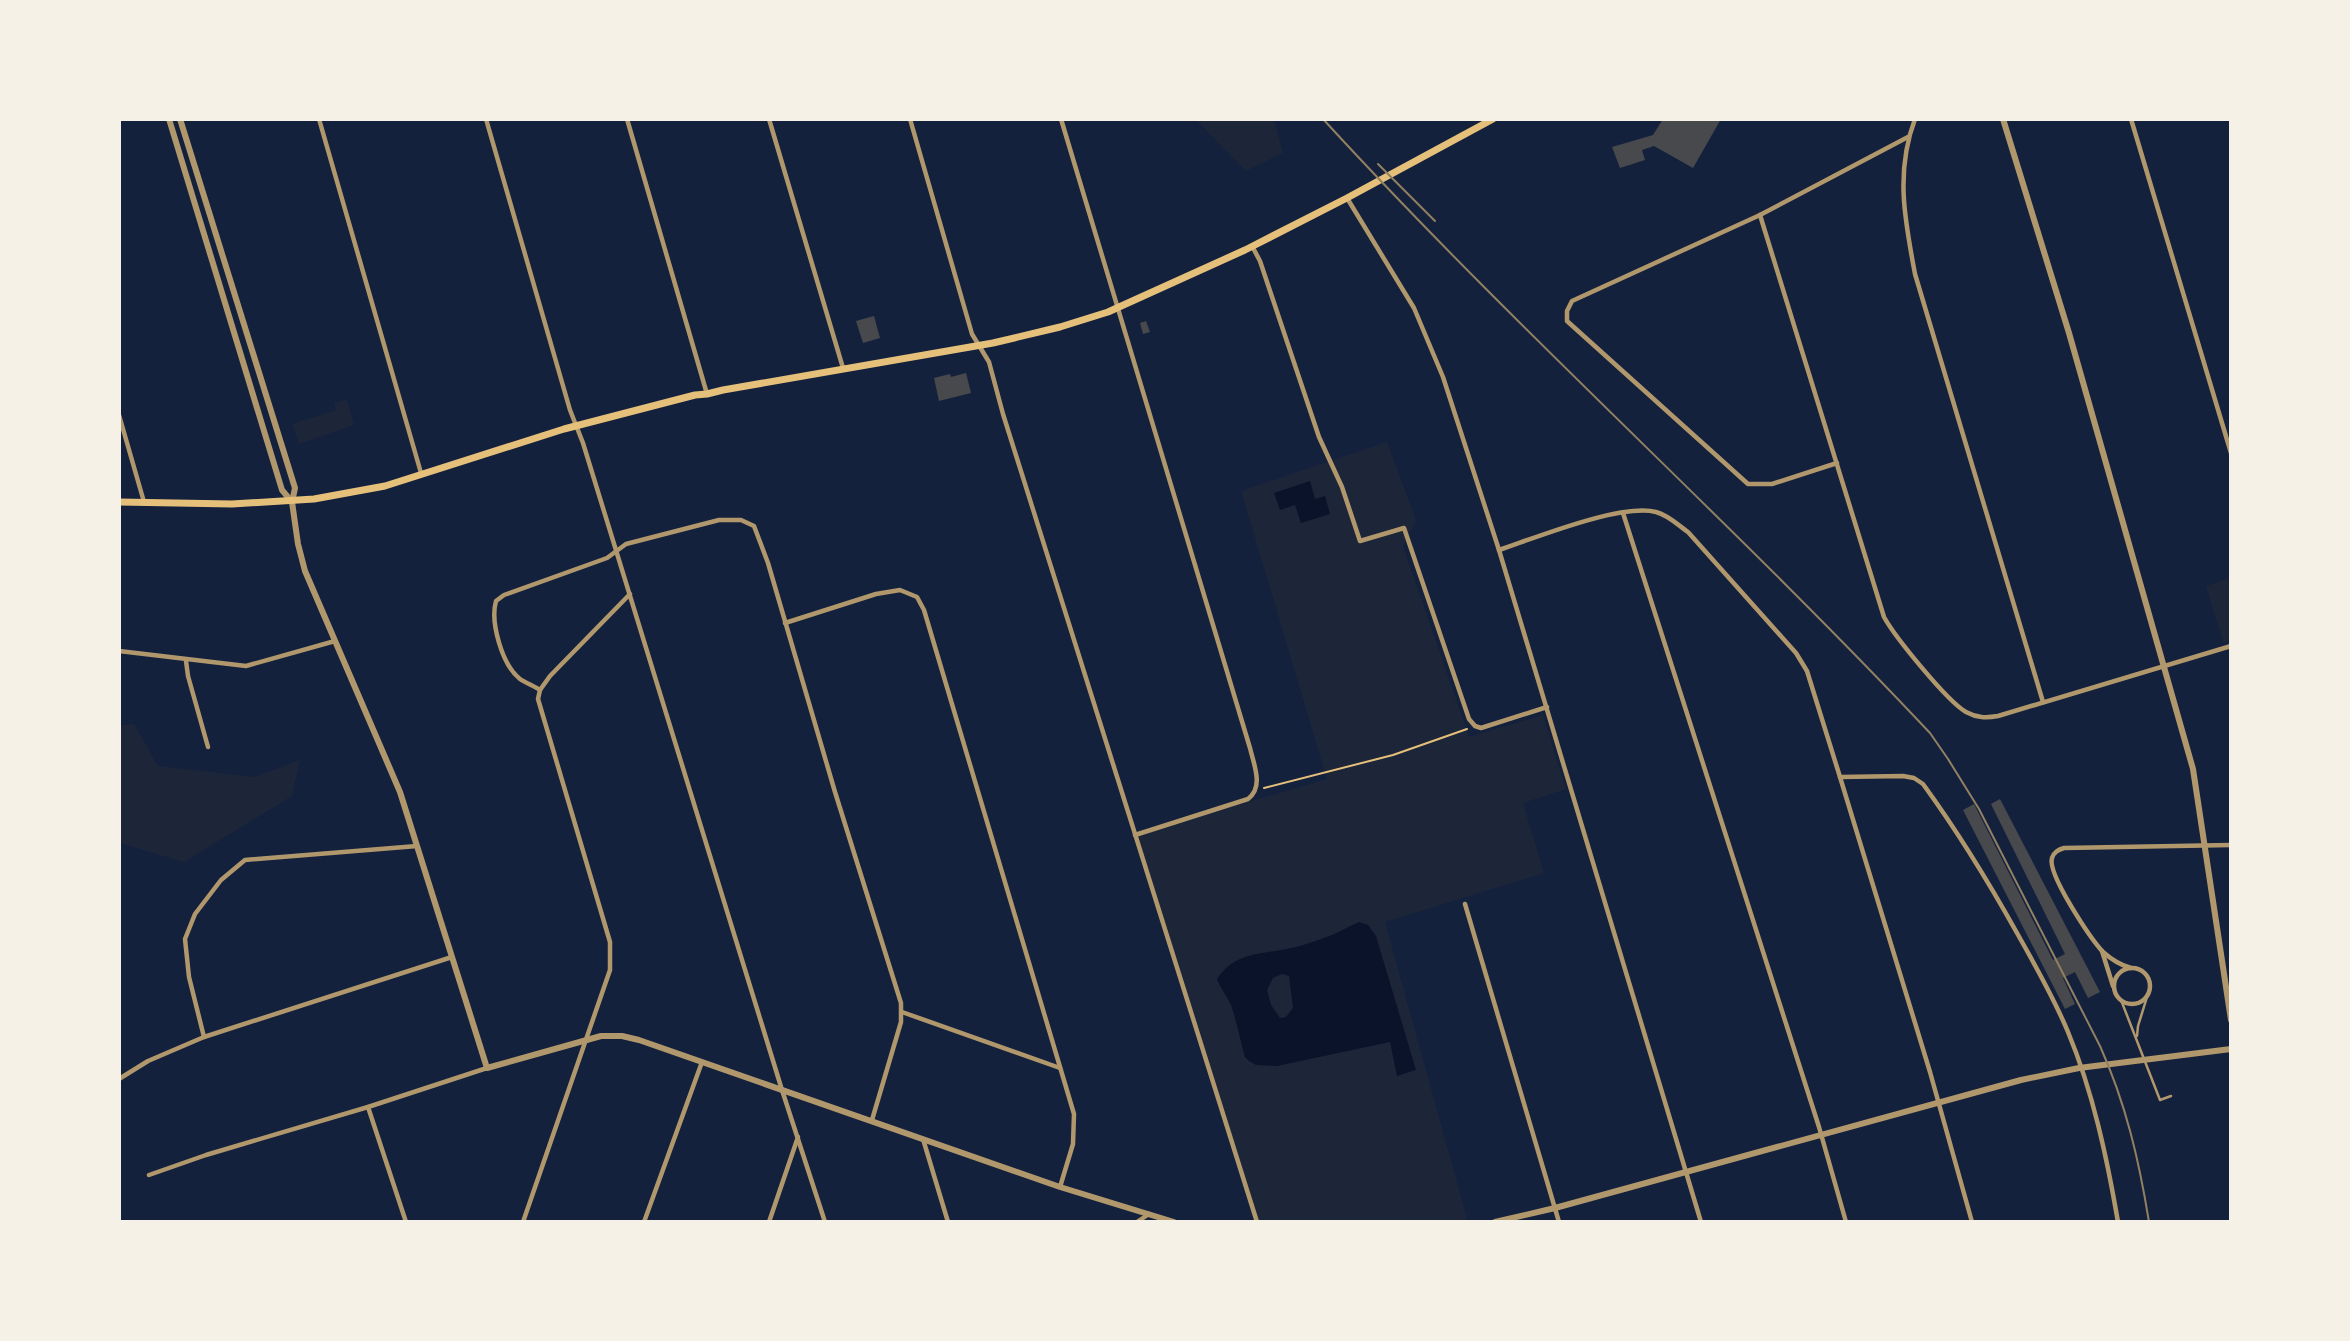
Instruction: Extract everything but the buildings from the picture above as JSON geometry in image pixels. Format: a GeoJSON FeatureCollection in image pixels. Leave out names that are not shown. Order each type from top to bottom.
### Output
{"type":"FeatureCollection","features":[{"type":"Feature","properties":{"kind":"main road"},"geometry":{"type":"LineString","coordinates":[[119,502],[292,502],[385,486],[577,426],[695,395],[979,346],[1050,330],[1118,307],[1252,246],[1493,119]]}},
{"type":"Feature","properties":{"kind":"street"},"geometry":{"type":"LineString","coordinates":[[169,119],[282,490],[292,502]]}},
{"type":"Feature","properties":{"kind":"street"},"geometry":{"type":"LineString","coordinates":[[180,119],[295,488],[292,502],[303,563],[392,771],[487,1068]]}},
{"type":"Feature","properties":{"kind":"street"},"geometry":{"type":"LineString","coordinates":[[319,119],[421,473]]}},
{"type":"Feature","properties":{"kind":"street"},"geometry":{"type":"LineString","coordinates":[[486,119],[559,375],[630,594],[825,1222]]}},
{"type":"Feature","properties":{"kind":"street"},"geometry":{"type":"LineString","coordinates":[[627,119],[707,394]]}},
{"type":"Feature","properties":{"kind":"street"},"geometry":{"type":"LineString","coordinates":[[769,119],[844,368]]}},
{"type":"Feature","properties":{"kind":"street"},"geometry":{"type":"LineString","coordinates":[[910,119],[972,334],[989,362],[1003,414],[1257,1222]]}},
{"type":"Feature","properties":{"kind":"street"},"geometry":{"type":"LineString","coordinates":[[1061,119],[1250,748],[1257,779],[1252,797],[1244,801],[1135,835]]}},
{"type":"Feature","properties":{"kind":"street"},"geometry":{"type":"LineString","coordinates":[[1915,119],[1908,137],[1903,174],[1903,211],[1915,274],[2043,702]]}},
{"type":"Feature","properties":{"kind":"street"},"geometry":{"type":"LineString","coordinates":[[2003,119],[2069,333],[2193,769],[2231,1020]]}},
{"type":"Feature","properties":{"kind":"street"},"geometry":{"type":"LineString","coordinates":[[2131,119],[2231,453]]}},
{"type":"Feature","properties":{"kind":"street"},"geometry":{"type":"LineString","coordinates":[[1836,463],[1772,484],[1748,484],[1567,321],[1567,311],[1572,301],[1760,215],[1908,137]]}},
{"type":"Feature","properties":{"kind":"street"},"geometry":{"type":"LineString","coordinates":[[1347,198],[1414,308],[1443,377],[1499,550],[1702,1222]]}},
{"type":"Feature","properties":{"kind":"street"},"geometry":{"type":"LineString","coordinates":[[1760,215],[1884,617],[1892,631],[1965,711],[1982,718],[1998,716],[2231,646]]}},
{"type":"Feature","properties":{"kind":"street"},"geometry":{"type":"LineString","coordinates":[[1252,246],[1261,261],[1319,437],[1342,487],[1360,541],[1404,528],[1469,719],[1481,728],[1547,707]]}},
{"type":"Feature","properties":{"kind":"street"},"geometry":{"type":"LineString","coordinates":[[119,415],[144,502]]}},
{"type":"Feature","properties":{"kind":"street"},"geometry":{"type":"LineString","coordinates":[[1499,550],[1598,517],[1654,511],[1670,518],[1688,533],[1796,653],[1807,671],[1840,777],[1972,1222]]}},
{"type":"Feature","properties":{"kind":"street"},"geometry":{"type":"LineString","coordinates":[[1623,513],[1821,1135],[1846,1222]]}},
{"type":"Feature","properties":{"kind":"street"},"geometry":{"type":"LineString","coordinates":[[540,690],[520,679],[508,665],[494,621],[496,601],[503,595],[607,558],[626,544],[719,520],[749,522],[758,534],[902,1012],[872,1120]]}},
{"type":"Feature","properties":{"kind":"street"},"geometry":{"type":"LineString","coordinates":[[785,623],[876,594],[900,590],[917,597],[924,610],[1074,1114],[1073,1143],[1060,1187]]}},
{"type":"Feature","properties":{"kind":"street"},"geometry":{"type":"LineString","coordinates":[[523,1222],[610,970],[610,942],[538,699],[540,690],[550,676],[630,594]]}},
{"type":"Feature","properties":{"kind":"street"},"geometry":{"type":"LineString","coordinates":[[119,651],[246,666],[335,641]]}},
{"type":"Feature","properties":{"kind":"street"},"geometry":{"type":"LineString","coordinates":[[186,661],[187,676],[208,747]]}},
{"type":"Feature","properties":{"kind":"street"},"geometry":{"type":"LineString","coordinates":[[1840,777],[1913,778],[1923,784],[1972,854],[2034,962],[2068,1031],[2092,1102],[2118,1222]]}},
{"type":"Feature","properties":{"kind":"street"},"geometry":{"type":"LineString","coordinates":[[2102,950],[2120,964],[2147,975],[2151,986],[2147,997],[2138,1004],[2121,1000],[2102,950],[2073,908],[2056,877],[2052,858],[2056,851],[2064,848],[2231,845]]}},
{"type":"Feature","properties":{"kind":"street"},"geometry":{"type":"LineString","coordinates":[[204,1037],[189,977],[186,939],[195,914],[221,880],[245,860],[417,846]]}},
{"type":"Feature","properties":{"kind":"street"},"geometry":{"type":"LineString","coordinates":[[1465,904],[1559,1222]]}},
{"type":"Feature","properties":{"kind":"street"},"geometry":{"type":"LineString","coordinates":[[119,1079],[148,1061],[204,1037],[452,957]]}},
{"type":"Feature","properties":{"kind":"street"},"geometry":{"type":"LineString","coordinates":[[2115,990],[2116,978],[2131,968]]}},
{"type":"Feature","properties":{"kind":"street"},"geometry":{"type":"LineString","coordinates":[[902,1012],[1060,1068]]}},
{"type":"Feature","properties":{"kind":"street"},"geometry":{"type":"LineString","coordinates":[[149,1175],[487,1068],[601,1036],[622,1035],[1060,1187],[1174,1222]]}},
{"type":"Feature","properties":{"kind":"street"},"geometry":{"type":"LineString","coordinates":[[1495,1222],[1555,1208],[2021,1080],[2162,1056],[2231,1049]]}},
{"type":"Feature","properties":{"kind":"street"},"geometry":{"type":"LineString","coordinates":[[644,1222],[702,1062]]}},
{"type":"Feature","properties":{"kind":"street"},"geometry":{"type":"LineString","coordinates":[[368,1107],[406,1222]]}},
{"type":"Feature","properties":{"kind":"street"},"geometry":{"type":"LineString","coordinates":[[769,1222],[799,1136]]}},
{"type":"Feature","properties":{"kind":"street"},"geometry":{"type":"LineString","coordinates":[[923,1139],[948,1222]]}},
{"type":"Feature","properties":{"kind":"street"},"geometry":{"type":"LineString","coordinates":[[1137,1222],[1149,1214]]}},
{"type":"Feature","properties":{"kind":"lane"},"geometry":{"type":"LineString","coordinates":[[2136,1039],[2147,997]]}},
{"type":"Feature","properties":{"kind":"lane"},"geometry":{"type":"LineString","coordinates":[[2121,1000],[2160,1100],[2171,1097]]}},
{"type":"Feature","properties":{"kind":"path"},"geometry":{"type":"LineString","coordinates":[[1256,790],[1394,755],[1471,728]]}},
{"type":"Feature","properties":{"kind":"shaded area"},"geometry":{"type":"Polygon","coordinates":[[[1195,119],[1274,119],[1283,153],[1246,171],[1195,119]]]}},
{"type":"Feature","properties":{"kind":"shaded area"},"geometry":{"type":"Polygon","coordinates":[[[347,400],[354,425],[299,444],[292,424],[336,410],[334,403],[347,400]]]}},
{"type":"Feature","properties":{"kind":"shaded area"},"geometry":{"type":"Polygon","coordinates":[[[1387,442],[1416,520],[1403,546],[1469,737],[1543,715],[1566,789],[1523,803],[1544,873],[1385,922],[1468,1222],[1258,1222],[1135,835],[1327,779],[1241,491],[1387,442]]]}},
{"type":"Feature","properties":{"kind":"shaded area"},"geometry":{"type":"Polygon","coordinates":[[[1310,481],[1315,499],[1325,496],[1330,514],[1301,523],[1295,505],[1280,510],[1274,493],[1310,481]]]}},
{"type":"Feature","properties":{"kind":"shaded area"},"geometry":{"type":"Polygon","coordinates":[[[2231,578],[2231,640],[2223,642],[2206,586],[2231,578]]]}},
{"type":"Feature","properties":{"kind":"shaded area"},"geometry":{"type":"Polygon","coordinates":[[[134,724],[158,766],[255,777],[300,760],[292,796],[184,862],[119,843],[119,725],[134,724]]]}},
{"type":"Feature","properties":{"kind":"shaded area"},"geometry":{"type":"Polygon","coordinates":[[[1359,922],[1368,925],[1376,936],[1416,1070],[1397,1076],[1390,1042],[1277,1066],[1256,1065],[1249,1061],[1245,1057],[1231,1005],[1217,979],[1224,970],[1248,956],[1305,944],[1333,935],[1359,922]],[[1282,974],[1273,978],[1267,990],[1271,1005],[1280,1018],[1286,1017],[1293,1008],[1289,976],[1282,974]]]}},
{"type":"Feature","properties":{"kind":"tram line"},"geometry":{"type":"LineString","coordinates":[[1323,119],[1472,275],[1779,578],[1930,733],[1979,809],[2100,1046],[2130,1133],[2149,1222]]}},
{"type":"Feature","properties":{"kind":"tram line"},"geometry":{"type":"LineString","coordinates":[[1378,164],[1435,221]]}}]}
